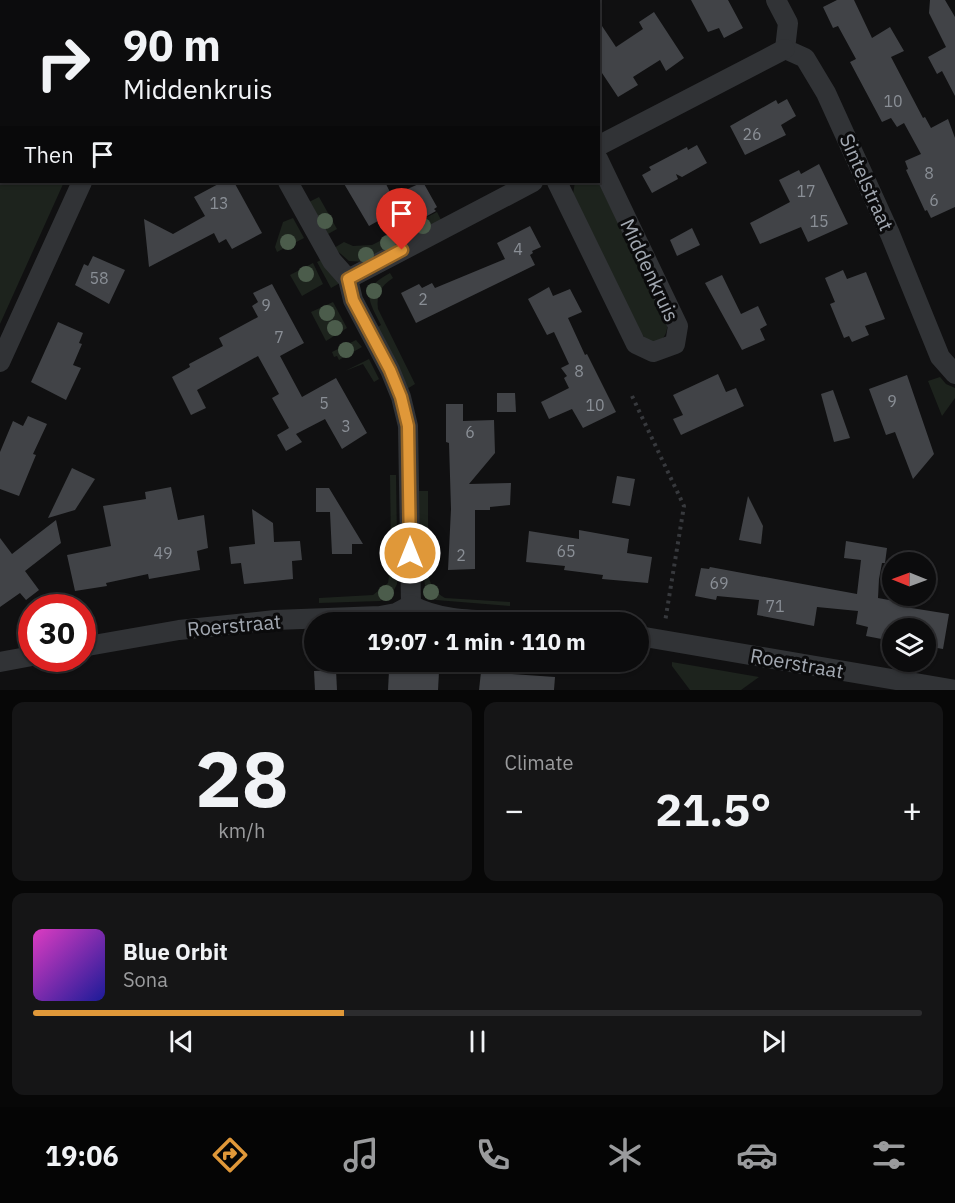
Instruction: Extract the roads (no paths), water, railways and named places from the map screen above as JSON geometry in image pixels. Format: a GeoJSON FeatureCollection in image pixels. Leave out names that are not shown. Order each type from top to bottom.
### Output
{"type":"FeatureCollection","features":[{"type":"Feature","properties":{"kind":"street"},"geometry":{"type":"LineString","coordinates":[[600,145],[785,49],[788,23],[776,0]]}},
{"type":"Feature","properties":{"kind":"street","name":"Sintelstraat"},"geometry":{"type":"LineString","coordinates":[[785,49],[806,58],[826,93],[885,223],[940,357],[955,374]]}},
{"type":"Feature","properties":{"kind":"street","name":"Middenkruis"},"geometry":{"type":"LineString","coordinates":[[557,183],[636,344],[653,352],[675,344],[678,326],[600,163]]}},
{"type":"Feature","properties":{"kind":"street"},"geometry":{"type":"LineString","coordinates":[[0,363],[82,183]]}},
{"type":"Feature","properties":{"kind":"street"},"geometry":{"type":"LineString","coordinates":[[289,183],[332,261],[348,279],[353,300],[390,370],[401,397],[408,426],[411,605],[423,612]]}},
{"type":"Feature","properties":{"kind":"street"},"geometry":{"type":"LineString","coordinates":[[348,279],[531,183]]}},
{"type":"Feature","properties":{"kind":"street","name":"Roerstraat"},"geometry":{"type":"LineString","coordinates":[[96,645],[179,630],[276,620],[380,616],[396,613],[411,605]]}},
{"type":"Feature","properties":{"kind":"street","name":"Roerstraat"},"geometry":{"type":"LineString","coordinates":[[649,638],[955,690]]}},
{"type":"Feature","properties":{"kind":"street"},"geometry":{"type":"LineString","coordinates":[[0,662],[18,659]]}}]}
